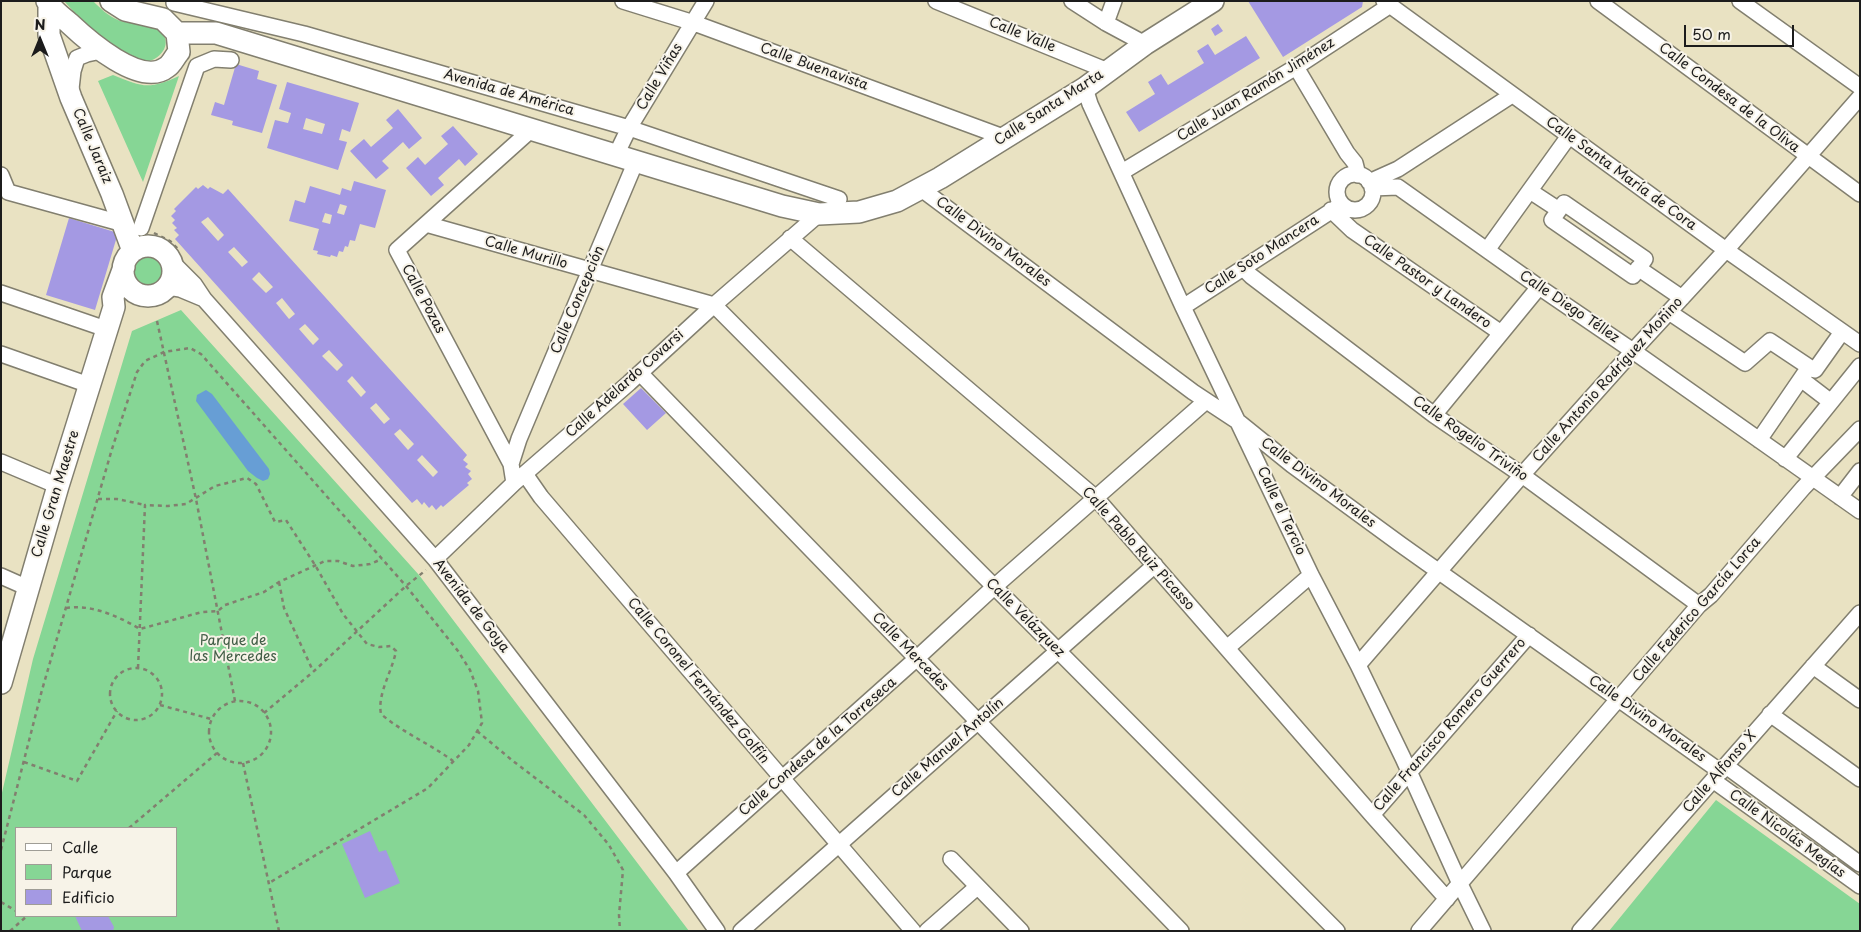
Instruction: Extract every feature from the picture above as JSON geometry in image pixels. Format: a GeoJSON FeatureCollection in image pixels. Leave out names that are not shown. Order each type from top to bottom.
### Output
{"type":"FeatureCollection","features":[{"type":"Feature","properties":{"kind":"street"},"geometry":{"type":"LineString","coordinates":[[111,1],[125,10],[151,8],[163,18],[178,42]]}},
{"type":"Feature","properties":{"kind":"street","name":"Calle Buenavista"},"geometry":{"type":"LineString","coordinates":[[623,1],[694,23],[1003,137]]}},
{"type":"Feature","properties":{"kind":"street","name":"Calle Viñas"},"geometry":{"type":"LineString","coordinates":[[616,155],[629,128],[706,1]]}},
{"type":"Feature","properties":{"kind":"street","name":"Calle Valle"},"geometry":{"type":"LineString","coordinates":[[936,1],[1108,70]]}},
{"type":"Feature","properties":{"kind":"street"},"geometry":{"type":"LineString","coordinates":[[1072,1],[1106,23],[1145,44]]}},
{"type":"Feature","properties":{"kind":"street"},"geometry":{"type":"LineString","coordinates":[[1106,23],[1114,1]]}},
{"type":"Feature","properties":{"kind":"street","name":"Calle Santa Marta"},"geometry":{"type":"LineString","coordinates":[[880,207],[897,201],[940,178],[1003,137],[1085,88],[1145,44],[1213,1]]}},
{"type":"Feature","properties":{"kind":"street","name":"Calle Condesa de la Oliva"},"geometry":{"type":"LineString","coordinates":[[1598,1],[1807,157],[1860,194]]}},
{"type":"Feature","properties":{"kind":"street"},"geometry":{"type":"LineString","coordinates":[[1740,1],[1860,87]]}},
{"type":"Feature","properties":{"kind":"street","name":"Avenida de América"},"geometry":{"type":"LineString","coordinates":[[174,2],[304,34],[629,128],[839,199]]}},
{"type":"Feature","properties":{"kind":"street"},"geometry":{"type":"LineString","coordinates":[[48,3],[101,51],[128,66],[142,71],[156,71],[167,68],[178,42]]}},
{"type":"Feature","properties":{"kind":"street","name":"Calle Jaraiz"},"geometry":{"type":"LineString","coordinates":[[48,3],[48,35],[71,98],[112,194],[133,226],[136,255]]}},
{"type":"Feature","properties":{"kind":"street","name":"Calle Juan Ramón Jiménez"},"geometry":{"type":"LineString","coordinates":[[1122,172],[1296,67],[1387,3]]}},
{"type":"Feature","properties":{"kind":"street","name":"Calle Santa María de Cora"},"geometry":{"type":"LineString","coordinates":[[1387,3],[1726,250],[1860,344]]}},
{"type":"Feature","properties":{"kind":"street"},"geometry":{"type":"LineString","coordinates":[[178,42],[209,44],[234,50]]}},
{"type":"Feature","properties":{"kind":"street"},"geometry":{"type":"LineString","coordinates":[[1,175],[8,192],[133,226],[197,66],[234,50]]}},
{"type":"Feature","properties":{"kind":"street","name":"Avenida de América"},"geometry":{"type":"LineString","coordinates":[[234,50],[532,129],[782,206],[819,214],[858,212],[880,207]]}},
{"type":"Feature","properties":{"kind":"street","name":"Calle Jaraiz"},"geometry":{"type":"LineString","coordinates":[[71,98],[71,80],[77,58],[101,51]]}},
{"type":"Feature","properties":{"kind":"street"},"geometry":{"type":"LineString","coordinates":[[1296,67],[1347,153],[1367,181],[1373,194],[1371,201],[1360,209],[1342,208],[1338,198],[1338,190],[1340,183],[1345,178],[1367,181],[1398,169],[1512,95]]}},
{"type":"Feature","properties":{"kind":"street","name":"Calle el Tercio"},"geometry":{"type":"LineString","coordinates":[[1085,88],[1090,104],[1183,307],[1311,575],[1358,665],[1410,772],[1483,931]]}},
{"type":"Feature","properties":{"kind":"street","name":"Calle Antonio Rodríguez Moñino"},"geometry":{"type":"LineString","coordinates":[[1358,665],[1522,475],[1633,350],[1726,250],[1860,97]]}},
{"type":"Feature","properties":{"kind":"street","name":"Calle Pozas"},"geometry":{"type":"LineString","coordinates":[[519,478],[397,250],[532,129]]}},
{"type":"Feature","properties":{"kind":"street"},"geometry":{"type":"LineString","coordinates":[[1487,250],[1569,136]]}},
{"type":"Feature","properties":{"kind":"street","name":"Calle Concepción"},"geometry":{"type":"LineString","coordinates":[[511,464],[519,439],[636,162]]}},
{"type":"Feature","properties":{"kind":"street","name":"Calle Diego Téllez"},"geometry":{"type":"LineString","coordinates":[[1367,181],[1398,188],[1633,350],[1860,511]]}},
{"type":"Feature","properties":{"kind":"street","name":"Calle Divino Morales"},"geometry":{"type":"LineString","coordinates":[[920,188],[1206,401],[1240,423],[1292,465],[1720,773]]}},
{"type":"Feature","properties":{"kind":"street"},"geometry":{"type":"LineString","coordinates":[[1530,191],[1559,210]]}},
{"type":"Feature","properties":{"kind":"street"},"geometry":{"type":"LineString","coordinates":[[1564,203],[1644,259],[1632,276],[1552,220],[1559,210],[1564,203]]}},
{"type":"Feature","properties":{"kind":"street","name":"Calle Soto Mancera"},"geometry":{"type":"LineString","coordinates":[[1183,307],[1342,208]]}},
{"type":"Feature","properties":{"kind":"street","name":"Calle Pastor y Landero"},"geometry":{"type":"LineString","coordinates":[[1342,208],[1352,230],[1501,333]]}},
{"type":"Feature","properties":{"kind":"street","name":"Calle Pastor y Landero"},"geometry":{"type":"LineString","coordinates":[[1342,208],[1352,230]]}},
{"type":"Feature","properties":{"kind":"street","name":"Calle Adelardo Covarsi"},"geometry":{"type":"LineString","coordinates":[[436,560],[519,478],[819,214]]}},
{"type":"Feature","properties":{"kind":"street","name":"Calle Murillo"},"geometry":{"type":"LineString","coordinates":[[426,224],[591,272],[714,305]]}},
{"type":"Feature","properties":{"kind":"street","name":"Calle Pablo Ruiz Picasso"},"geometry":{"type":"LineString","coordinates":[[790,238],[1096,498],[1447,899]]}},
{"type":"Feature","properties":{"kind":"street"},"geometry":{"type":"LineString","coordinates":[[160,249],[172,262],[174,271],[172,279],[168,287],[159,294],[149,296],[138,294],[129,287],[124,278],[136,255],[160,249]]}},
{"type":"Feature","properties":{"kind":"street","name":"Calle Gran Maestre"},"geometry":{"type":"LineString","coordinates":[[1,683],[58,486],[114,307],[114,297],[136,255]]}},
{"type":"Feature","properties":{"kind":"street","name":"Avenida de Goya"},"geometry":{"type":"LineString","coordinates":[[172,262],[194,284],[204,298],[436,560],[676,872],[716,931]]}},
{"type":"Feature","properties":{"kind":"street","name":"Calle Rogelio Triviño"},"geometry":{"type":"LineString","coordinates":[[1243,268],[1434,415],[1522,475],[1699,606]]}},
{"type":"Feature","properties":{"kind":"street"},"geometry":{"type":"LineString","coordinates":[[1638,268],[1682,298]]}},
{"type":"Feature","properties":{"kind":"street","name":"Avenida de Goya"},"geometry":{"type":"LineString","coordinates":[[168,287],[180,289],[204,298]]}},
{"type":"Feature","properties":{"kind":"street"},"geometry":{"type":"LineString","coordinates":[[1434,415],[1539,287]]}},
{"type":"Feature","properties":{"kind":"street"},"geometry":{"type":"LineString","coordinates":[[1,293],[106,329]]}},
{"type":"Feature","properties":{"kind":"street"},"geometry":{"type":"LineString","coordinates":[[114,307],[138,294]]}},
{"type":"Feature","properties":{"kind":"street","name":"Calle Velázquez"},"geometry":{"type":"LineString","coordinates":[[714,305],[1337,931]]}},
{"type":"Feature","properties":{"kind":"street"},"geometry":{"type":"LineString","coordinates":[[1669,312],[1745,363],[1770,341],[1805,373],[1831,402]]}},
{"type":"Feature","properties":{"kind":"street"},"geometry":{"type":"LineString","coordinates":[[1759,440],[1805,373],[1815,370],[1842,332]]}},
{"type":"Feature","properties":{"kind":"street"},"geometry":{"type":"LineString","coordinates":[[1,354],[89,385]]}},
{"type":"Feature","properties":{"kind":"street"},"geometry":{"type":"LineString","coordinates":[[1785,459],[1860,366]]}},
{"type":"Feature","properties":{"kind":"street","name":"Calle Mercedes"},"geometry":{"type":"LineString","coordinates":[[640,373],[1181,931]]}},
{"type":"Feature","properties":{"kind":"street","name":"Calle Condesa de la Torreseca"},"geometry":{"type":"LineString","coordinates":[[676,872],[916,659],[994,587],[1206,401]]}},
{"type":"Feature","properties":{"kind":"street","name":"Calle Federico García Lorca"},"geometry":{"type":"LineString","coordinates":[[1419,931],[1699,606],[1813,478],[1860,429]]}},
{"type":"Feature","properties":{"kind":"street"},"geometry":{"type":"LineString","coordinates":[[519,439],[521,449],[526,455],[541,459]]}},
{"type":"Feature","properties":{"kind":"street"},"geometry":{"type":"LineString","coordinates":[[1,462],[58,486]]}},
{"type":"Feature","properties":{"kind":"street"},"geometry":{"type":"LineString","coordinates":[[1840,497],[1860,472]]}},
{"type":"Feature","properties":{"kind":"street","name":"Calle Coronel Fernández Golfín"},"geometry":{"type":"LineString","coordinates":[[519,478],[541,497],[913,931]]}},
{"type":"Feature","properties":{"kind":"street","name":"Calle Manuel Antolín"},"geometry":{"type":"LineString","coordinates":[[742,931],[1155,565]]}},
{"type":"Feature","properties":{"kind":"street"},"geometry":{"type":"LineString","coordinates":[[1227,648],[1311,575]]}},
{"type":"Feature","properties":{"kind":"street"},"geometry":{"type":"LineString","coordinates":[[1,576],[28,588]]}},
{"type":"Feature","properties":{"kind":"street","name":"Calle Alfonso X"},"geometry":{"type":"LineString","coordinates":[[1580,931],[1770,714],[1859,616]]}},
{"type":"Feature","properties":{"kind":"street","name":"Calle Francisco Romero Guerrero"},"geometry":{"type":"LineString","coordinates":[[1372,815],[1529,635]]}},
{"type":"Feature","properties":{"kind":"street"},"geometry":{"type":"LineString","coordinates":[[1813,666],[1860,700]]}},
{"type":"Feature","properties":{"kind":"street"},"geometry":{"type":"LineString","coordinates":[[1770,714],[1860,779]]}},
{"type":"Feature","properties":{"kind":"street","name":"Calle Nicolás Megías"},"geometry":{"type":"LineString","coordinates":[[1720,773],[1860,864]]}},
{"type":"Feature","properties":{"kind":"street","name":"Calle Nicolás Megías"},"geometry":{"type":"LineString","coordinates":[[1720,773],[1860,886]]}},
{"type":"Feature","properties":{"kind":"street"},"geometry":{"type":"LineString","coordinates":[[951,859],[1021,931]]}},
{"type":"Feature","properties":{"kind":"street"},"geometry":{"type":"LineString","coordinates":[[927,931],[977,887]]}},
{"type":"Feature","properties":{"kind":"path"},"geometry":{"type":"LineString","coordinates":[[157,321],[196,499],[235,702]]}},
{"type":"Feature","properties":{"kind":"path"},"geometry":{"type":"LineString","coordinates":[[1,850],[42,690],[137,372],[145,361],[164,352],[190,348],[201,354],[406,586],[458,651],[470,670],[478,691],[482,723],[469,745],[428,788],[269,883]]}},
{"type":"Feature","properties":{"kind":"path"},"geometry":{"type":"LineString","coordinates":[[98,499],[117,499],[145,505],[168,506],[186,504],[215,486],[247,478],[256,484],[275,522],[286,520],[343,614],[367,644],[379,647],[391,646],[396,651],[394,665],[381,695],[379,705],[381,714],[404,732],[436,748],[453,762]]}},
{"type":"Feature","properties":{"kind":"path"},"geometry":{"type":"LineString","coordinates":[[138,668],[145,505]]}},
{"type":"Feature","properties":{"kind":"path"},"geometry":{"type":"LineString","coordinates":[[66,608],[76,607],[118,616],[140,628],[202,612],[218,611],[225,605],[264,592],[279,582],[325,562],[338,562],[353,566],[370,564],[382,559]]}},
{"type":"Feature","properties":{"kind":"path"},"geometry":{"type":"LineString","coordinates":[[264,713],[313,672],[436,560]]}},
{"type":"Feature","properties":{"kind":"path"},"geometry":{"type":"LineString","coordinates":[[279,582],[284,608],[313,672]]}},
{"type":"Feature","properties":{"kind":"path"},"geometry":{"type":"LineString","coordinates":[[138,668],[152,673],[158,679],[162,688],[160,705],[154,712],[140,719],[131,719],[117,711],[112,704],[110,696],[114,680],[127,669],[138,668]]}},
{"type":"Feature","properties":{"kind":"path"},"geometry":{"type":"LineString","coordinates":[[235,702],[244,702],[254,704],[264,713],[271,727],[271,737],[268,746],[262,754],[254,760],[243,763],[232,762],[222,758],[210,740],[209,730],[212,719],[218,710],[235,702]]}},
{"type":"Feature","properties":{"kind":"path"},"geometry":{"type":"LineString","coordinates":[[160,705],[212,719]]}},
{"type":"Feature","properties":{"kind":"path"},"geometry":{"type":"LineString","coordinates":[[24,762],[78,781],[117,711]]}},
{"type":"Feature","properties":{"kind":"path"},"geometry":{"type":"LineString","coordinates":[[477,731],[584,815],[609,845],[624,870],[620,897],[620,931]]}},
{"type":"Feature","properties":{"kind":"path"},"geometry":{"type":"LineString","coordinates":[[130,827],[217,752]]}},
{"type":"Feature","properties":{"kind":"path"},"geometry":{"type":"LineString","coordinates":[[243,763],[279,931]]}},
{"type":"Feature","properties":{"kind":"path"},"geometry":{"type":"LineString","coordinates":[[1,902],[15,910]]}},
{"type":"Feature","properties":{"kind":"path"},"geometry":{"type":"LineString","coordinates":[[10,931],[26,917]]}},
{"type":"Feature","properties":{"kind":"path"},"geometry":{"type":"LineString","coordinates":[[620,926],[624,931]]}},
{"type":"Feature","properties":{"kind":"green space"},"geometry":{"type":"Polygon","coordinates":[[[64,1],[93,1],[101,9],[118,20],[156,27],[164,35],[166,45],[161,54],[147,62],[135,57],[102,37],[64,1]]]}},
{"type":"Feature","properties":{"kind":"green space"},"geometry":{"type":"Polygon","coordinates":[[[113,75],[146,85],[153,85],[179,76],[143,182],[98,81],[113,75]]]}},
{"type":"Feature","properties":{"kind":"green space"},"geometry":{"type":"Polygon","coordinates":[[[149,255],[160,259],[164,270],[160,281],[149,285],[138,281],[134,270],[138,259],[149,255]]]}},
{"type":"Feature","properties":{"kind":"green space","name":"Parque de las Mercedes"},"geometry":{"type":"Polygon","coordinates":[[[181,310],[419,575],[689,931],[1,931],[1,797],[33,659],[132,331],[181,310]]]}},
{"type":"Feature","properties":{"kind":"green space"},"geometry":{"type":"Polygon","coordinates":[[[1716,800],[1860,904],[1860,931],[1609,931],[1716,800]]]}},
{"type":"Feature","properties":{"kind":"water"},"geometry":{"type":"Polygon","coordinates":[[[206,390],[212,394],[269,469],[268,479],[263,481],[248,471],[196,401],[197,395],[206,390]]]}},
{"type":"Feature","properties":{"kind":"building"},"geometry":{"type":"Polygon","coordinates":[[[1248,1],[1363,1],[1362,7],[1283,57],[1248,1]]]}},
{"type":"Feature","properties":{"kind":"building"},"geometry":{"type":"Polygon","coordinates":[[[1218,24],[1223,31],[1215,36],[1211,29],[1218,24]]]}},
{"type":"Feature","properties":{"kind":"building"},"geometry":{"type":"Polygon","coordinates":[[[1246,36],[1260,58],[1139,132],[1126,112],[1155,94],[1148,82],[1161,74],[1168,85],[1204,63],[1197,51],[1208,44],[1215,55],[1246,36]]]}},
{"type":"Feature","properties":{"kind":"building"},"geometry":{"type":"Polygon","coordinates":[[[236,64],[259,71],[257,79],[277,85],[262,133],[232,125],[233,121],[211,115],[215,102],[224,105],[236,64]]]}},
{"type":"Feature","properties":{"kind":"building"},"geometry":{"type":"Polygon","coordinates":[[[287,82],[359,103],[350,132],[342,129],[339,140],[347,142],[338,170],[267,148],[275,120],[288,123],[291,113],[279,109],[287,82]],[[306,118],[303,129],[322,134],[325,124],[306,118]]]}},
{"type":"Feature","properties":{"kind":"building"},"geometry":{"type":"Polygon","coordinates":[[[398,109],[422,138],[409,149],[403,142],[382,161],[389,168],[376,179],[350,151],[364,139],[371,147],[393,128],[386,120],[398,109]]]}},
{"type":"Feature","properties":{"kind":"building"},"geometry":{"type":"Polygon","coordinates":[[[453,126],[478,154],[465,166],[459,159],[438,178],[444,185],[431,196],[406,168],[418,157],[425,165],[448,144],[441,136],[453,126]]]}},
{"type":"Feature","properties":{"kind":"building"},"geometry":{"type":"Polygon","coordinates":[[[354,181],[386,190],[375,228],[360,224],[355,241],[350,240],[348,247],[345,246],[343,252],[339,251],[337,257],[317,254],[318,251],[313,250],[319,229],[289,221],[295,200],[305,203],[310,186],[340,195],[342,188],[351,191],[354,181]],[[340,204],[337,213],[344,215],[347,206],[340,204]],[[325,213],[322,222],[330,224],[332,215],[325,213]]]}},
{"type":"Feature","properties":{"kind":"building"},"geometry":{"type":"Polygon","coordinates":[[[203,185],[208,189],[210,187],[223,194],[228,189],[467,455],[463,460],[468,464],[465,467],[471,471],[468,474],[472,479],[467,483],[469,485],[443,507],[441,505],[436,510],[432,505],[429,508],[424,502],[422,505],[417,499],[412,503],[175,239],[179,235],[174,230],[177,228],[172,223],[175,220],[171,216],[176,211],[174,209],[196,187],[198,189],[203,185]],[[208,217],[201,222],[218,241],[224,235],[208,217]],[[234,247],[228,252],[242,267],[248,262],[234,247]],[[259,272],[252,279],[266,293],[273,287],[259,272]],[[282,298],[276,303],[289,319],[295,314],[282,298]],[[305,324],[299,329],[313,345],[319,339],[305,324]],[[329,350],[322,356],[337,371],[343,365],[329,350]],[[352,376],[347,381],[361,397],[366,392],[352,376]],[[376,403],[370,408],[384,424],[390,419],[376,403]],[[400,429],[394,434],[408,450],[414,444],[400,429]],[[422,455],[417,460],[433,477],[438,472],[422,455]]]}},
{"type":"Feature","properties":{"kind":"building"},"geometry":{"type":"Polygon","coordinates":[[[69,218],[118,233],[95,310],[46,295],[69,218]]]}},
{"type":"Feature","properties":{"kind":"building"},"geometry":{"type":"Polygon","coordinates":[[[641,388],[666,413],[647,430],[623,404],[641,388]]]}},
{"type":"Feature","properties":{"kind":"building"},"geometry":{"type":"Polygon","coordinates":[[[370,831],[379,852],[386,850],[400,883],[365,898],[342,844],[370,831]]]}},
{"type":"Feature","properties":{"kind":"building"},"geometry":{"type":"Polygon","coordinates":[[[75,917],[109,917],[114,927],[113,931],[82,931],[75,917]]]}}]}
